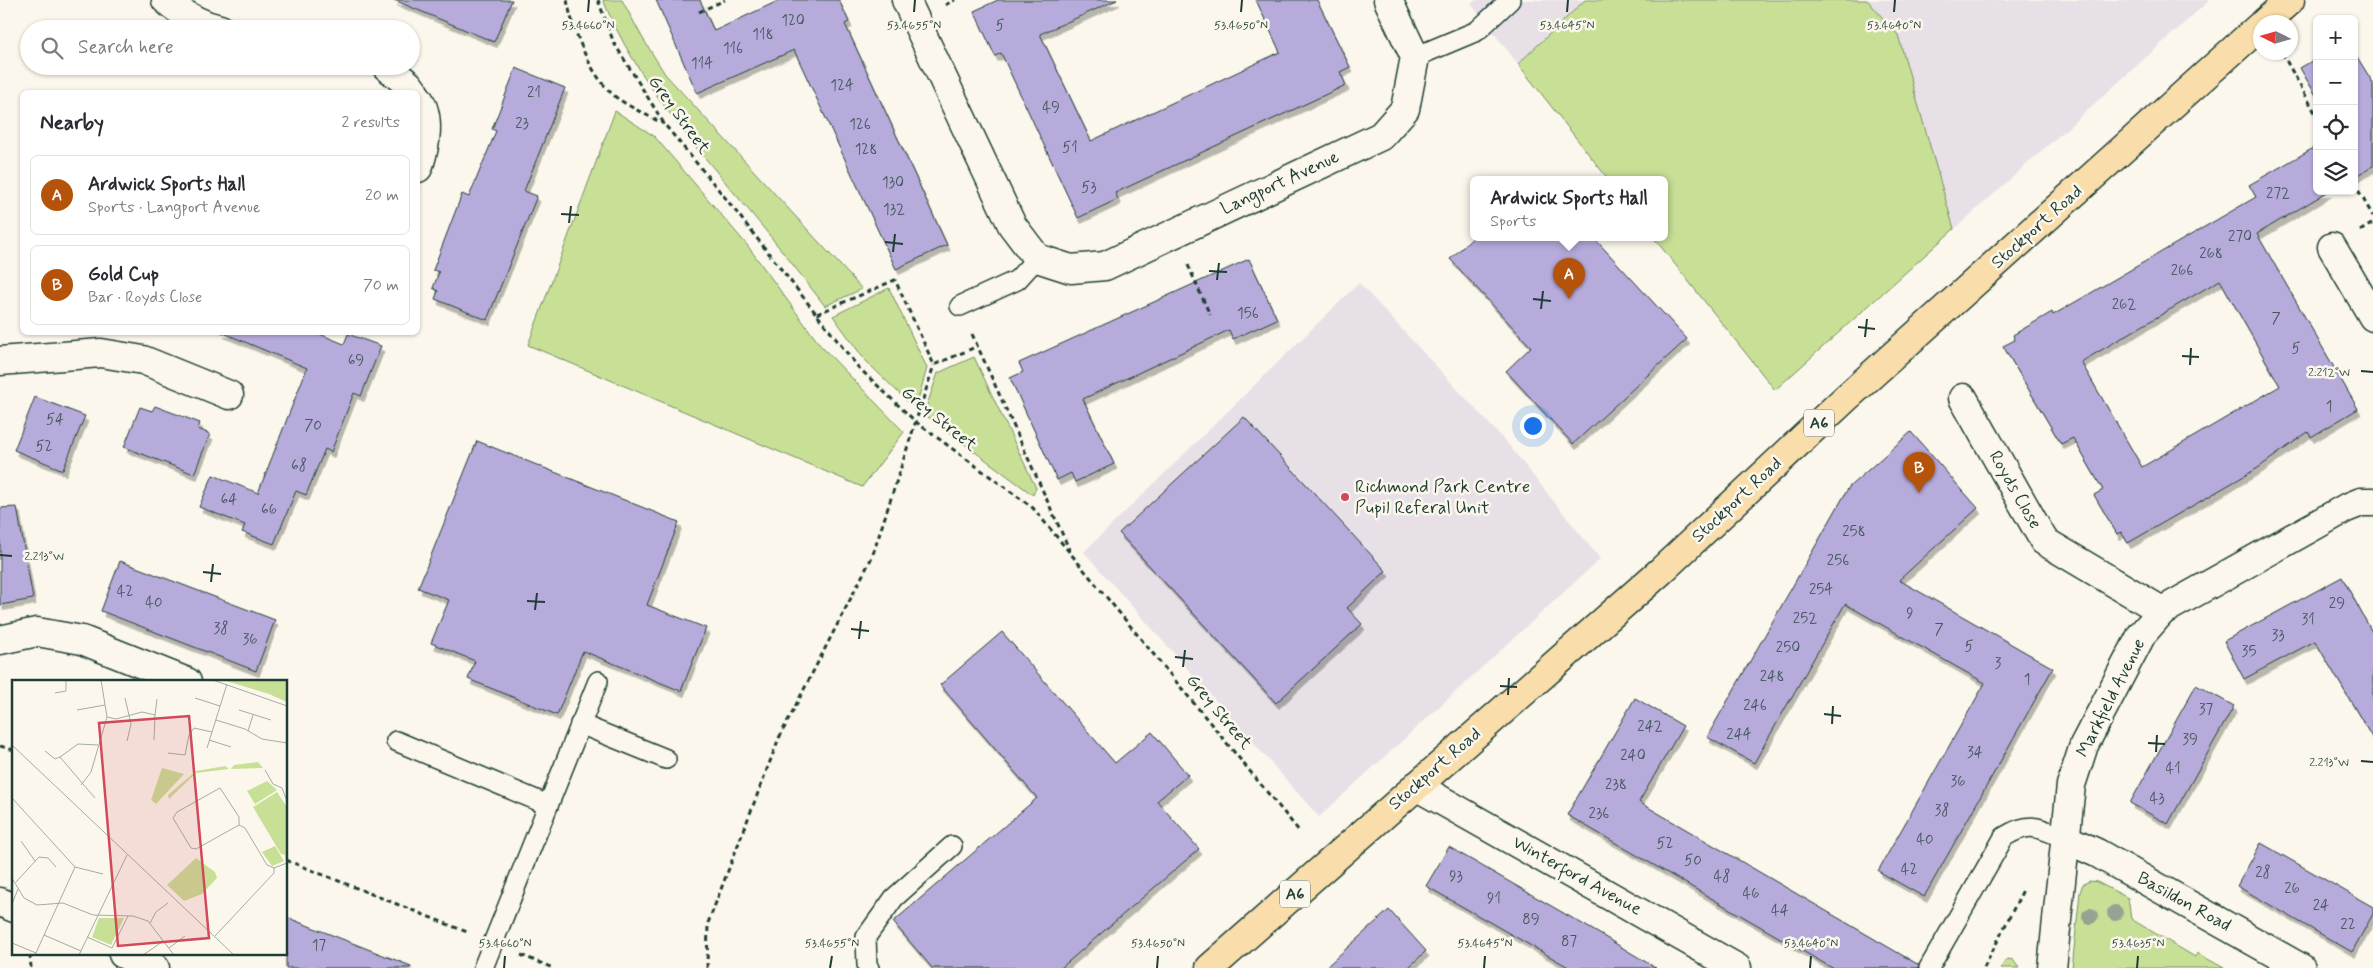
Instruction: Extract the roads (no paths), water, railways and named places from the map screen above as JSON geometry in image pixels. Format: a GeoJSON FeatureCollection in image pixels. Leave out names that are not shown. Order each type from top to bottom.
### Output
{"type":"FeatureCollection","features":[{"type":"Feature","properties":{"kind":"highway"},"geometry":{"type":"LineString","coordinates":[[2273,15],[2290,0]]}},
{"type":"Feature","properties":{"kind":"highway","name":"Stockport Road"},"geometry":{"type":"LineString","coordinates":[[1210,968],[1662,571],[1860,385],[2253,32]]}},
{"type":"Feature","properties":{"kind":"street"},"geometry":{"type":"LineString","coordinates":[[166,0],[178,10],[197,20]]}},
{"type":"Feature","properties":{"kind":"street"},"geometry":{"type":"LineString","coordinates":[[906,0],[1012,224],[1037,258]]}},
{"type":"Feature","properties":{"kind":"street"},"geometry":{"type":"LineString","coordinates":[[1388,0],[1415,57]]}},
{"type":"Feature","properties":{"kind":"street","name":"Langport Avenue"},"geometry":{"type":"LineString","coordinates":[[1037,258],[1071,269],[1105,266],[1381,136],[1405,108],[1415,57]]}},
{"type":"Feature","properties":{"kind":"street"},"geometry":{"type":"LineString","coordinates":[[397,75],[413,90]]}},
{"type":"Feature","properties":{"kind":"street"},"geometry":{"type":"LineString","coordinates":[[420,101],[424,107],[426,135],[420,160]]}},
{"type":"Feature","properties":{"kind":"street"},"geometry":{"type":"LineString","coordinates":[[2332,247],[2373,317]]}},
{"type":"Feature","properties":{"kind":"street"},"geometry":{"type":"LineString","coordinates":[[0,360],[100,353],[143,360],[229,395]]}},
{"type":"Feature","properties":{"kind":"street","name":"Royds Close"},"geometry":{"type":"LineString","coordinates":[[1963,398],[2044,541],[2162,611]]}},
{"type":"Feature","properties":{"kind":"street","name":"Markfield Avenue"},"geometry":{"type":"LineString","coordinates":[[2052,968],[2070,785],[2084,745],[2142,634],[2162,611],[2346,508],[2361,502],[2373,502]]}},
{"type":"Feature","properties":{"kind":"street"},"geometry":{"type":"LineString","coordinates":[[0,640],[37,632],[82,640],[145,674],[176,680]]}},
{"type":"Feature","properties":{"kind":"street","name":"Winterford Avenue"},"geometry":{"type":"LineString","coordinates":[[1416,786],[1737,968]]}},
{"type":"Feature","properties":{"kind":"street","name":"Basildon Road"},"geometry":{"type":"LineString","coordinates":[[2066,839],[2097,853],[2301,968]]}},
{"type":"Feature","properties":{"kind":"street"},"geometry":{"type":"LineString","coordinates":[[0,902],[12,907]]}},
{"type":"Feature","properties":{"kind":"street"},"geometry":{"type":"LineString","coordinates":[[128,956],[155,968]]}},
{"type":"Feature","properties":{"kind":"lane"},"geometry":{"type":"LineString","coordinates":[[1415,57],[1477,31],[1510,0]]}},
{"type":"Feature","properties":{"kind":"lane"},"geometry":{"type":"LineString","coordinates":[[960,306],[1017,280],[1037,258]]}},
{"type":"Feature","properties":{"kind":"lane"},"geometry":{"type":"LineString","coordinates":[[483,968],[598,681]]}},
{"type":"Feature","properties":{"kind":"lane"},"geometry":{"type":"LineString","coordinates":[[580,724],[666,759]]}},
{"type":"Feature","properties":{"kind":"lane"},"geometry":{"type":"LineString","coordinates":[[396,740],[548,804]]}},
{"type":"Feature","properties":{"kind":"lane"},"geometry":{"type":"LineString","coordinates":[[1929,968],[2004,837],[2020,827],[2035,827],[2066,839]]}},
{"type":"Feature","properties":{"kind":"lane"},"geometry":{"type":"LineString","coordinates":[[869,968],[867,965],[866,937],[894,898],[952,846]]}},
{"type":"Feature","properties":{"kind":"place","name":"Ardwick Sports Hall"},"geometry":{"type":"Point","coordinates":[1569,299]}},
{"type":"Feature","properties":{"kind":"place","name":"Gold Cup"},"geometry":{"type":"Point","coordinates":[1919,493]}},
{"type":"Feature","properties":{"kind":"place","name":"Richmond Park Centre Pupil Referal Unit"},"geometry":{"type":"Point","coordinates":[1345,497]}}]}
